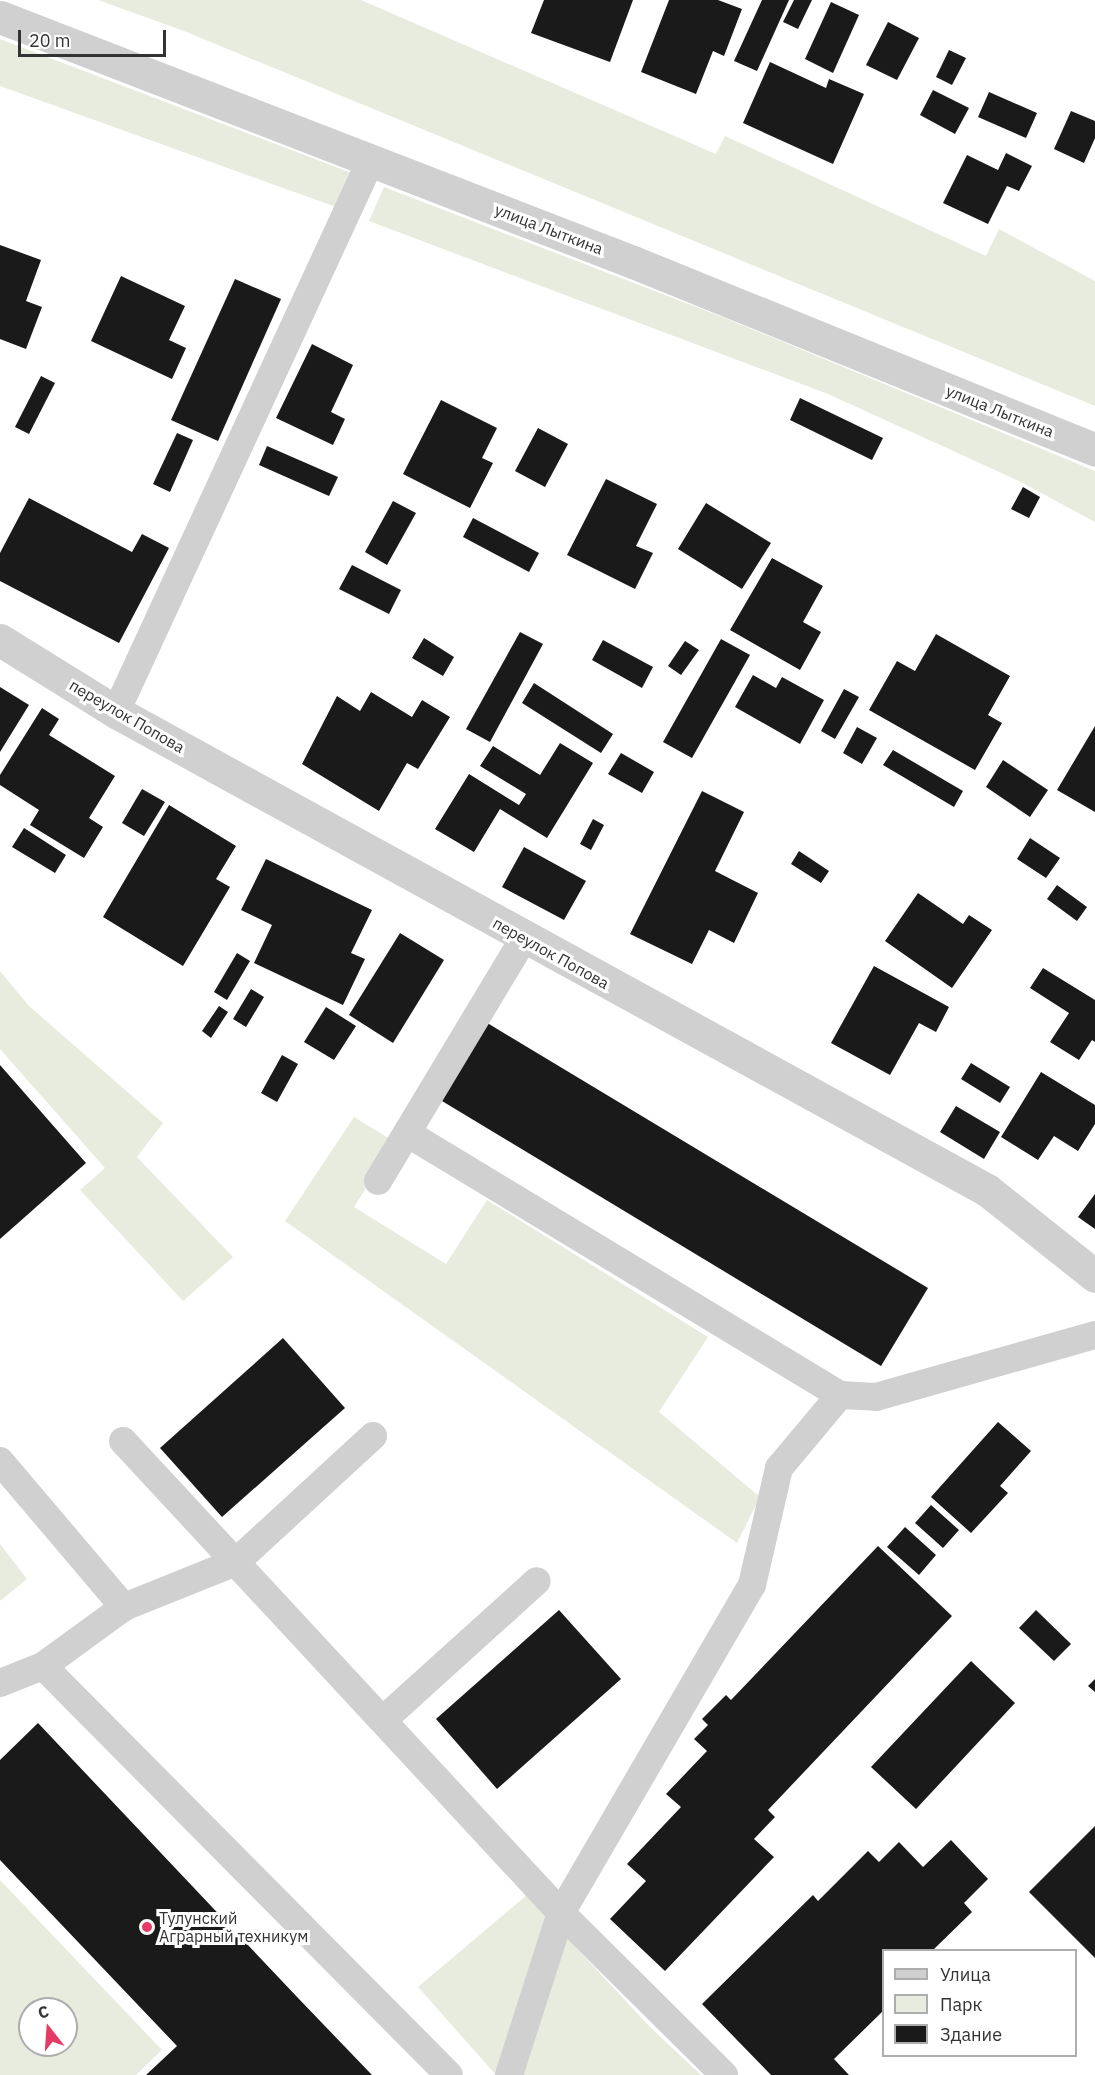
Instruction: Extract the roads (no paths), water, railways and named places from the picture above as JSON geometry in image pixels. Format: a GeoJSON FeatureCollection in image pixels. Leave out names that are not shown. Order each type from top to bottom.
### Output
{"type":"FeatureCollection","features":[{"type":"Feature","properties":{"kind":"street","name":"улица Лыткина"},"geometry":{"type":"LineString","coordinates":[[0,17],[371,160],[1095,450]]}},
{"type":"Feature","properties":{"kind":"street","name":"переулок Попова"},"geometry":{"type":"LineString","coordinates":[[0,640],[116,712],[524,938],[987,1190],[1095,1276]]}},
{"type":"Feature","properties":{"kind":"lane"},"geometry":{"type":"LineString","coordinates":[[116,712],[371,160]]}},
{"type":"Feature","properties":{"kind":"lane"},"geometry":{"type":"LineString","coordinates":[[378,1181],[524,938]]}},
{"type":"Feature","properties":{"kind":"lane"},"geometry":{"type":"LineString","coordinates":[[407,1132],[840,1395],[876,1397],[1095,1335]]}},
{"type":"Feature","properties":{"kind":"lane"},"geometry":{"type":"LineString","coordinates":[[509,2075],[561,1913],[752,1585],[779,1468],[840,1395]]}},
{"type":"Feature","properties":{"kind":"lane"},"geometry":{"type":"LineString","coordinates":[[0,1683],[43,1666],[124,1607],[236,1562],[373,1436]]}},
{"type":"Feature","properties":{"kind":"lane"},"geometry":{"type":"LineString","coordinates":[[123,1441],[561,1913],[724,2075]]}},
{"type":"Feature","properties":{"kind":"lane"},"geometry":{"type":"LineString","coordinates":[[0,1461],[124,1607]]}},
{"type":"Feature","properties":{"kind":"lane"},"geometry":{"type":"LineString","coordinates":[[383,1720],[537,1581]]}},
{"type":"Feature","properties":{"kind":"lane"},"geometry":{"type":"LineString","coordinates":[[43,1666],[449,2075]]}},
{"type":"Feature","properties":{"kind":"place","name":"Тулунский Аграрный техникум"},"geometry":{"type":"Point","coordinates":[147,1927]}}]}
